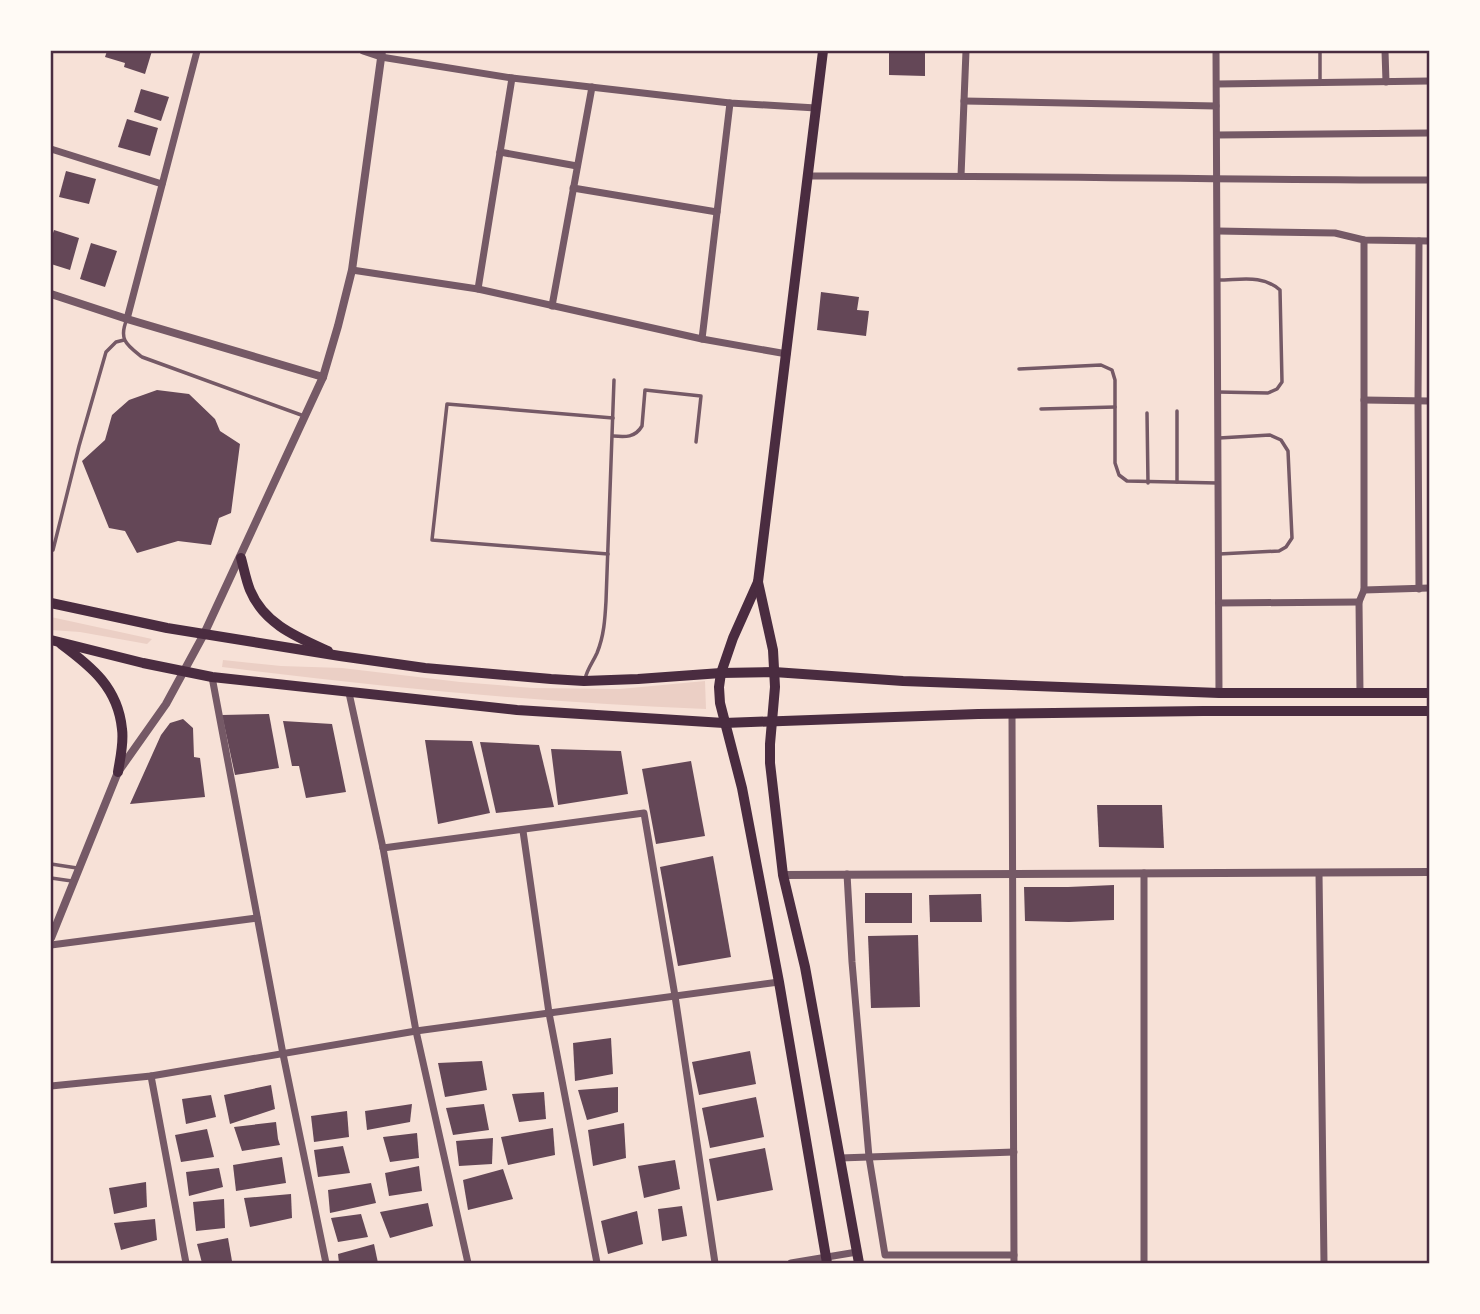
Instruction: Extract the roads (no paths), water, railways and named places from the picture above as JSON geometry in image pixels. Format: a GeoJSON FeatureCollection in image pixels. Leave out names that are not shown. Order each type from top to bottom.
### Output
{"type":"FeatureCollection","features":[{"type":"Feature","properties":{"kind":"main road"},"geometry":{"type":"LineString","coordinates":[[823,51],[758,582],[721,673],[719,695],[742,788],[827,1260]]}},
{"type":"Feature","properties":{"kind":"main road"},"geometry":{"type":"LineString","coordinates":[[241,558],[250,591],[262,611],[272,621],[286,631],[340,656]]}},
{"type":"Feature","properties":{"kind":"main road"},"geometry":{"type":"LineString","coordinates":[[758,582],[773,650],[775,687],[770,763],[783,875],[805,967],[859,1263]]}},
{"type":"Feature","properties":{"kind":"main road"},"geometry":{"type":"LineString","coordinates":[[51,603],[167,628],[340,656],[425,668],[584,681],[774,672],[903,681],[1219,694],[1429,693]]}},
{"type":"Feature","properties":{"kind":"main road"},"geometry":{"type":"LineString","coordinates":[[53,640],[212,677],[517,710],[724,723],[1012,714],[1429,711]]}},
{"type":"Feature","properties":{"kind":"main road"},"geometry":{"type":"LineString","coordinates":[[53,640],[82,660],[104,681],[117,706],[122,730],[118,772]]}},
{"type":"Feature","properties":{"kind":"street"},"geometry":{"type":"LineString","coordinates":[[127,319],[197,51]]}},
{"type":"Feature","properties":{"kind":"street"},"geometry":{"type":"LineString","coordinates":[[363,51],[512,78],[730,103],[816,107]]}},
{"type":"Feature","properties":{"kind":"street"},"geometry":{"type":"LineString","coordinates":[[961,176],[966,51]]}},
{"type":"Feature","properties":{"kind":"street"},"geometry":{"type":"LineString","coordinates":[[1216,51],[1219,694]]}},
{"type":"Feature","properties":{"kind":"street"},"geometry":{"type":"LineString","coordinates":[[1385,51],[1386,82]]}},
{"type":"Feature","properties":{"kind":"street"},"geometry":{"type":"LineString","coordinates":[[51,938],[118,772],[185,672],[241,558],[323,377],[352,270],[382,54]]}},
{"type":"Feature","properties":{"kind":"street"},"geometry":{"type":"LineString","coordinates":[[478,289],[512,78]]}},
{"type":"Feature","properties":{"kind":"street"},"geometry":{"type":"LineString","coordinates":[[1217,85],[1429,81]]}},
{"type":"Feature","properties":{"kind":"street"},"geometry":{"type":"LineString","coordinates":[[552,306],[592,87]]}},
{"type":"Feature","properties":{"kind":"street"},"geometry":{"type":"LineString","coordinates":[[964,101],[1216,106]]}},
{"type":"Feature","properties":{"kind":"street"},"geometry":{"type":"LineString","coordinates":[[702,339],[730,103]]}},
{"type":"Feature","properties":{"kind":"street"},"geometry":{"type":"LineString","coordinates":[[1217,135],[1429,133]]}},
{"type":"Feature","properties":{"kind":"street"},"geometry":{"type":"LineString","coordinates":[[51,149],[162,184]]}},
{"type":"Feature","properties":{"kind":"street"},"geometry":{"type":"LineString","coordinates":[[500,152],[578,166]]}},
{"type":"Feature","properties":{"kind":"street"},"geometry":{"type":"LineString","coordinates":[[807,176],[1429,180]]}},
{"type":"Feature","properties":{"kind":"street"},"geometry":{"type":"LineString","coordinates":[[573,188],[717,212]]}},
{"type":"Feature","properties":{"kind":"street"},"geometry":{"type":"LineString","coordinates":[[1218,231],[1335,233],[1364,240],[1429,241]]}},
{"type":"Feature","properties":{"kind":"street"},"geometry":{"type":"LineString","coordinates":[[1360,693],[1359,602],[1364,590],[1364,240]]}},
{"type":"Feature","properties":{"kind":"street"},"geometry":{"type":"LineString","coordinates":[[1419,241],[1419,589]]}},
{"type":"Feature","properties":{"kind":"street"},"geometry":{"type":"LineString","coordinates":[[352,270],[478,289],[702,339],[786,354]]}},
{"type":"Feature","properties":{"kind":"street"},"geometry":{"type":"LineString","coordinates":[[51,294],[323,377]]}},
{"type":"Feature","properties":{"kind":"street"},"geometry":{"type":"LineString","coordinates":[[1364,400],[1429,401]]}},
{"type":"Feature","properties":{"kind":"street"},"geometry":{"type":"LineString","coordinates":[[1364,590],[1429,588]]}},
{"type":"Feature","properties":{"kind":"street"},"geometry":{"type":"LineString","coordinates":[[1219,603],[1359,602]]}},
{"type":"Feature","properties":{"kind":"street"},"geometry":{"type":"LineString","coordinates":[[212,677],[283,1054],[326,1263]]}},
{"type":"Feature","properties":{"kind":"street"},"geometry":{"type":"LineString","coordinates":[[349,693],[383,848],[416,1031],[468,1263]]}},
{"type":"Feature","properties":{"kind":"street"},"geometry":{"type":"LineString","coordinates":[[847,874],[869,1157],[885,1255],[1014,1259],[1012,714]]}},
{"type":"Feature","properties":{"kind":"street"},"geometry":{"type":"LineString","coordinates":[[383,848],[644,813],[675,996],[715,1263]]}},
{"type":"Feature","properties":{"kind":"street"},"geometry":{"type":"LineString","coordinates":[[523,831],[549,1013],[597,1263]]}},
{"type":"Feature","properties":{"kind":"street"},"geometry":{"type":"LineString","coordinates":[[783,875],[1429,872]]}},
{"type":"Feature","properties":{"kind":"street"},"geometry":{"type":"LineString","coordinates":[[1144,873],[1144,1263]]}},
{"type":"Feature","properties":{"kind":"street"},"geometry":{"type":"LineString","coordinates":[[1320,873],[1324,1263]]}},
{"type":"Feature","properties":{"kind":"street"},"geometry":{"type":"LineString","coordinates":[[51,945],[257,919]]}},
{"type":"Feature","properties":{"kind":"street"},"geometry":{"type":"LineString","coordinates":[[51,1086],[152,1076],[416,1031],[779,982]]}},
{"type":"Feature","properties":{"kind":"street"},"geometry":{"type":"LineString","coordinates":[[152,1076],[186,1263]]}},
{"type":"Feature","properties":{"kind":"street"},"geometry":{"type":"LineString","coordinates":[[840,1158],[1014,1152]]}},
{"type":"Feature","properties":{"kind":"street"},"geometry":{"type":"LineString","coordinates":[[791,1263],[827,1260],[857,1252]]}},
{"type":"Feature","properties":{"kind":"lane"},"geometry":{"type":"LineString","coordinates":[[1320,51],[1320,83]]}},
{"type":"Feature","properties":{"kind":"lane"},"geometry":{"type":"LineString","coordinates":[[1218,280],[1263,279],[1280,290],[1282,382],[1268,393],[1218,392]]}},
{"type":"Feature","properties":{"kind":"lane"},"geometry":{"type":"LineString","coordinates":[[127,319],[123,330],[124,340],[142,357],[306,416]]}},
{"type":"Feature","properties":{"kind":"lane"},"geometry":{"type":"LineString","coordinates":[[53,550],[106,352],[116,342],[124,340]]}},
{"type":"Feature","properties":{"kind":"lane"},"geometry":{"type":"LineString","coordinates":[[1019,369],[1101,365],[1112,370],[1115,380],[1115,463],[1119,475],[1127,481],[1147,483],[1219,483]]}},
{"type":"Feature","properties":{"kind":"lane"},"geometry":{"type":"LineString","coordinates":[[584,681],[604,632],[614,380]]}},
{"type":"Feature","properties":{"kind":"lane"},"geometry":{"type":"LineString","coordinates":[[612,436],[630,436],[640,430],[645,390],[701,396],[696,442]]}},
{"type":"Feature","properties":{"kind":"lane"},"geometry":{"type":"LineString","coordinates":[[608,554],[432,540],[447,404],[613,418]]}},
{"type":"Feature","properties":{"kind":"lane"},"geometry":{"type":"LineString","coordinates":[[1041,409],[1115,407]]}},
{"type":"Feature","properties":{"kind":"lane"},"geometry":{"type":"LineString","coordinates":[[1177,411],[1177,482]]}},
{"type":"Feature","properties":{"kind":"lane"},"geometry":{"type":"LineString","coordinates":[[1147,413],[1147,483]]}},
{"type":"Feature","properties":{"kind":"lane"},"geometry":{"type":"LineString","coordinates":[[1219,438],[1270,435],[1281,440],[1288,450],[1292,538],[1286,547],[1279,551],[1219,554]]}},
{"type":"Feature","properties":{"kind":"lane"},"geometry":{"type":"LineString","coordinates":[[51,864],[79,868]]}},
{"type":"Feature","properties":{"kind":"lane"},"geometry":{"type":"LineString","coordinates":[[51,878],[74,881]]}}]}
